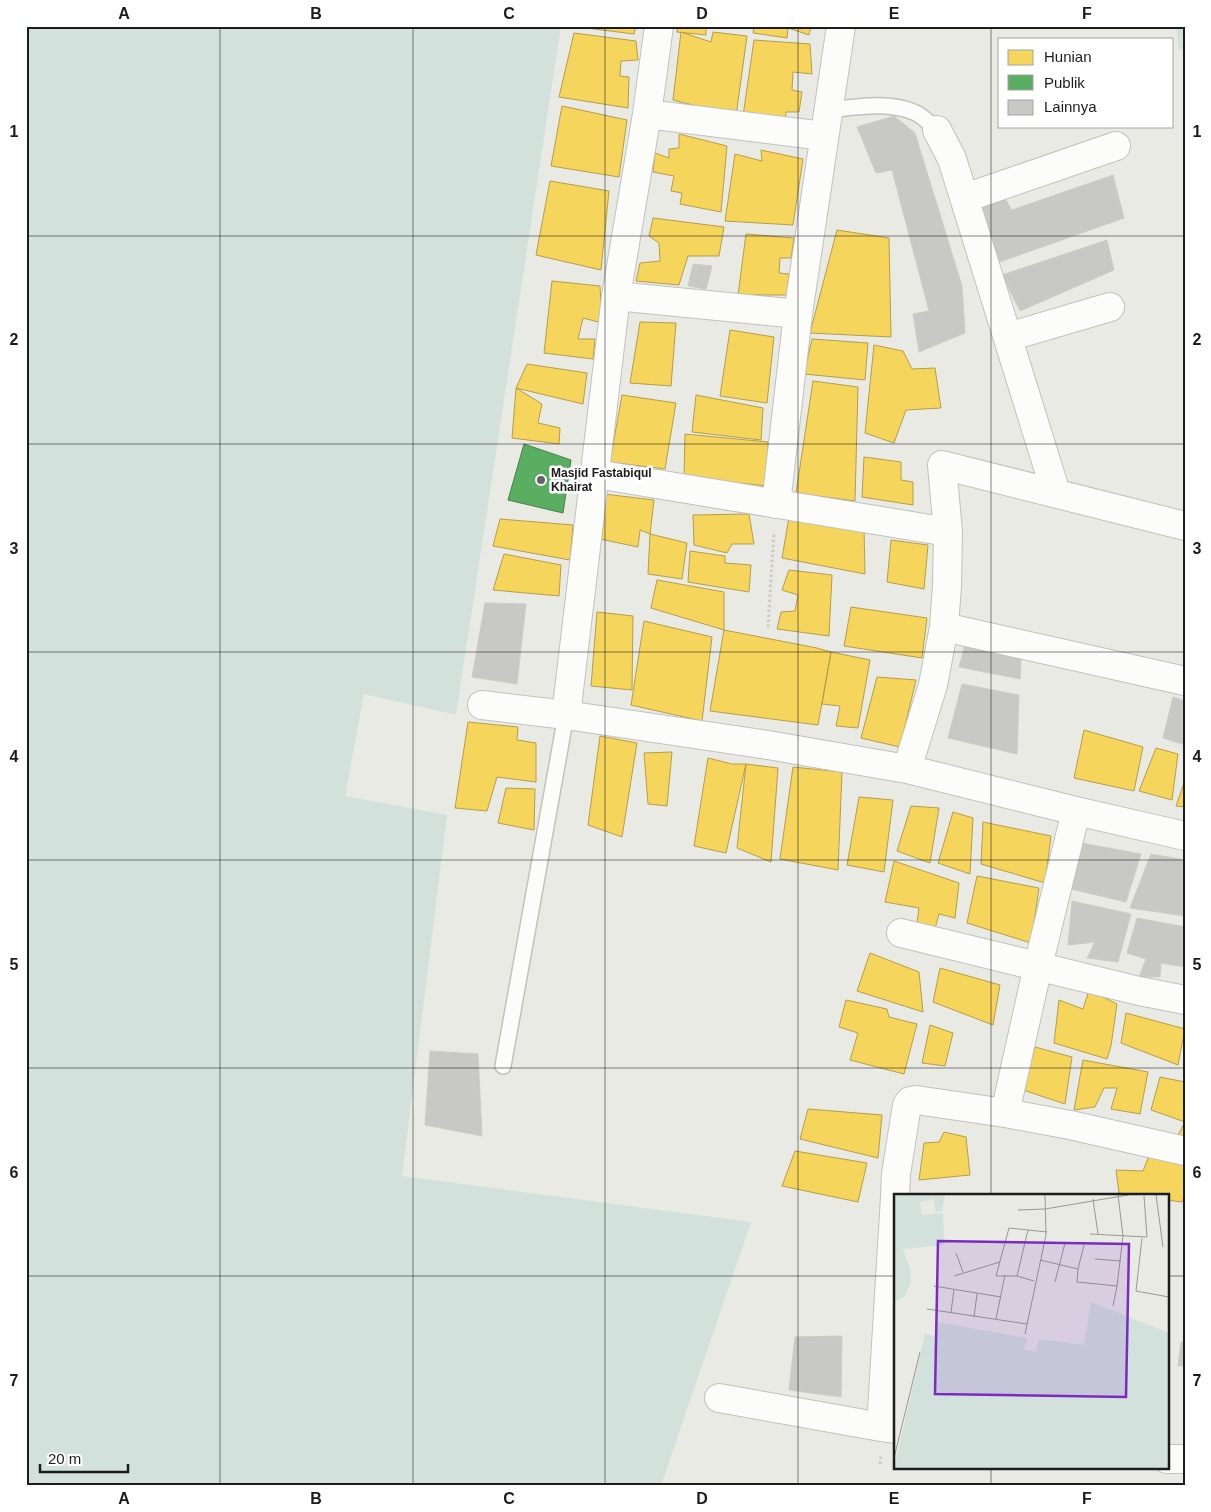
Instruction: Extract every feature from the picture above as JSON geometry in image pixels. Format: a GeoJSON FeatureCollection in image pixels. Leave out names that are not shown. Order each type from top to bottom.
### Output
{"type":"FeatureCollection","features":[{"type":"Feature","properties":{"kind":"street"},"geometry":{"type":"LineString","coordinates":[[566,715],[616,296],[647,114],[658,26]]}},
{"type":"Feature","properties":{"kind":"street"},"geometry":{"type":"LineString","coordinates":[[776,504],[798,314],[841,26]]}},
{"type":"Feature","properties":{"kind":"street"},"geometry":{"type":"LineString","coordinates":[[647,114],[824,136]]}},
{"type":"Feature","properties":{"kind":"street"},"geometry":{"type":"LineString","coordinates":[[937,130],[952,159],[1056,493]]}},
{"type":"Feature","properties":{"kind":"street"},"geometry":{"type":"LineString","coordinates":[[964,198],[1116,146]]}},
{"type":"Feature","properties":{"kind":"street"},"geometry":{"type":"LineString","coordinates":[[616,296],[798,314]]}},
{"type":"Feature","properties":{"kind":"street"},"geometry":{"type":"LineString","coordinates":[[1008,337],[1110,306]]}},
{"type":"Feature","properties":{"kind":"street"},"geometry":{"type":"LineString","coordinates":[[907,769],[934,685],[944,627],[948,532],[942,465],[1185,526]]}},
{"type":"Feature","properties":{"kind":"street"},"geometry":{"type":"LineString","coordinates":[[596,474],[948,532]]}},
{"type":"Feature","properties":{"kind":"street"},"geometry":{"type":"LineString","coordinates":[[944,627],[1185,680]]}},
{"type":"Feature","properties":{"kind":"street"},"geometry":{"type":"LineString","coordinates":[[482,705],[566,715],[768,745],[907,769],[1185,836]]}},
{"type":"Feature","properties":{"kind":"street"},"geometry":{"type":"LineString","coordinates":[[1005,1113],[1038,966],[1076,811]]}},
{"type":"Feature","properties":{"kind":"street"},"geometry":{"type":"LineString","coordinates":[[901,933],[1139,991],[1185,1000]]}},
{"type":"Feature","properties":{"kind":"street"},"geometry":{"type":"LineString","coordinates":[[895,1194],[896,1174],[908,1105],[910,1101],[916,1100],[1070,1124],[1185,1151]]}},
{"type":"Feature","properties":{"kind":"street"},"geometry":{"type":"LineString","coordinates":[[718,1398],[888,1428],[894,1229]]}},
{"type":"Feature","properties":{"kind":"street"},"geometry":{"type":"LineString","coordinates":[[1168,1458],[1185,1459]]}},
{"type":"Feature","properties":{"kind":"lane"},"geometry":{"type":"LineString","coordinates":[[828,110],[874,106],[898,107],[918,114],[937,130]]}},
{"type":"Feature","properties":{"kind":"lane"},"geometry":{"type":"LineString","coordinates":[[503,1066],[566,715]]}},
{"type":"Feature","properties":{"kind":"path"},"geometry":{"type":"LineString","coordinates":[[768,627],[776,504]]}},
{"type":"Feature","properties":{"kind":"shaded area"},"geometry":{"type":"Polygon","coordinates":[[[26,26],[561,26],[456,715],[364,694],[345,796],[447,815],[402,1176],[751,1222],[661,1486],[26,1486],[26,26]]]}},
{"type":"Feature","properties":{"kind":"shaded area"},"geometry":{"type":"Polygon","coordinates":[[[1176,26],[1185,26],[1185,49],[1179,50],[1176,26]]]}},
{"type":"Feature","properties":{"kind":"building: Hunian"},"geometry":{"type":"Polygon","coordinates":[[[570,26],[636,26],[634,34],[570,26]]]}},
{"type":"Feature","properties":{"kind":"building: Hunian"},"geometry":{"type":"Polygon","coordinates":[[[678,26],[706,26],[706,35],[677,32],[678,26]]]}},
{"type":"Feature","properties":{"kind":"building: Hunian"},"geometry":{"type":"Polygon","coordinates":[[[754,26],[811,26],[809,35],[788,28],[787,38],[753,33],[754,26]]]}},
{"type":"Feature","properties":{"kind":"building: Hunian"},"geometry":{"type":"Polygon","coordinates":[[[681,32],[711,42],[713,32],[747,36],[736,116],[673,100],[681,32]]]}},
{"type":"Feature","properties":{"kind":"building: Hunian"},"geometry":{"type":"Polygon","coordinates":[[[574,33],[636,41],[638,60],[621,61],[620,76],[629,77],[628,108],[559,97],[574,33]]]}},
{"type":"Feature","properties":{"kind":"building: Hunian"},"geometry":{"type":"Polygon","coordinates":[[[754,40],[810,44],[812,74],[793,72],[792,90],[802,92],[799,112],[786,112],[785,122],[743,116],[754,40]]]}},
{"type":"Feature","properties":{"kind":"building: Hunian"},"geometry":{"type":"Polygon","coordinates":[[[562,106],[627,120],[619,177],[551,166],[562,106]]]}},
{"type":"Feature","properties":{"kind":"building: Hunian"},"geometry":{"type":"Polygon","coordinates":[[[679,134],[727,146],[721,212],[680,204],[682,193],[671,191],[674,176],[653,172],[655,153],[669,158],[669,149],[679,148],[679,134]]]}},
{"type":"Feature","properties":{"kind":"building: Hunian"},"geometry":{"type":"Polygon","coordinates":[[[761,150],[803,159],[793,225],[725,221],[735,154],[762,161],[761,150]]]}},
{"type":"Feature","properties":{"kind":"building: Hunian"},"geometry":{"type":"Polygon","coordinates":[[[550,181],[609,191],[601,270],[536,255],[550,181]]]}},
{"type":"Feature","properties":{"kind":"building: Hunian"},"geometry":{"type":"Polygon","coordinates":[[[653,218],[724,227],[719,256],[688,256],[679,285],[636,281],[640,263],[660,261],[659,243],[649,236],[653,218]]]}},
{"type":"Feature","properties":{"kind":"building: Hunian"},"geometry":{"type":"Polygon","coordinates":[[[837,230],[889,238],[891,337],[810,333],[837,230]]]}},
{"type":"Feature","properties":{"kind":"building: Hunian"},"geometry":{"type":"Polygon","coordinates":[[[746,234],[794,238],[791,258],[780,258],[779,273],[789,274],[787,295],[738,295],[746,234]]]}},
{"type":"Feature","properties":{"kind":"building: Hunian"},"geometry":{"type":"Polygon","coordinates":[[[552,281],[600,286],[602,323],[583,318],[578,339],[595,339],[593,359],[544,353],[552,281]]]}},
{"type":"Feature","properties":{"kind":"building: Hunian"},"geometry":{"type":"Polygon","coordinates":[[[640,322],[676,323],[671,386],[630,383],[640,322]]]}},
{"type":"Feature","properties":{"kind":"building: Hunian"},"geometry":{"type":"Polygon","coordinates":[[[730,330],[774,337],[767,403],[720,396],[730,330]]]}},
{"type":"Feature","properties":{"kind":"building: Hunian"},"geometry":{"type":"Polygon","coordinates":[[[812,339],[868,343],[865,380],[804,374],[812,339]]]}},
{"type":"Feature","properties":{"kind":"building: Hunian"},"geometry":{"type":"Polygon","coordinates":[[[874,345],[903,351],[912,369],[935,368],[941,408],[906,410],[894,443],[865,433],[874,345]]]}},
{"type":"Feature","properties":{"kind":"building: Hunian"},"geometry":{"type":"Polygon","coordinates":[[[527,364],[587,373],[583,404],[516,388],[527,364]]]}},
{"type":"Feature","properties":{"kind":"building: Hunian"},"geometry":{"type":"Polygon","coordinates":[[[813,381],[858,387],[855,501],[796,493],[813,381]]]}},
{"type":"Feature","properties":{"kind":"building: Hunian"},"geometry":{"type":"Polygon","coordinates":[[[516,388],[542,404],[538,423],[560,428],[559,444],[512,438],[516,388]]]}},
{"type":"Feature","properties":{"kind":"building: Hunian"},"geometry":{"type":"Polygon","coordinates":[[[622,395],[676,403],[665,469],[610,462],[622,395]]]}},
{"type":"Feature","properties":{"kind":"building: Hunian"},"geometry":{"type":"Polygon","coordinates":[[[696,395],[763,408],[761,440],[692,432],[696,395]]]}},
{"type":"Feature","properties":{"kind":"building: Hunian"},"geometry":{"type":"Polygon","coordinates":[[[685,434],[768,442],[767,486],[684,477],[685,434]]]}},
{"type":"Feature","properties":{"kind":"building: Hunian"},"geometry":{"type":"Polygon","coordinates":[[[864,457],[901,462],[901,480],[913,482],[913,505],[862,497],[864,457]]]}},
{"type":"Feature","properties":{"kind":"building: Hunian"},"geometry":{"type":"Polygon","coordinates":[[[604,494],[654,500],[650,534],[640,530],[638,547],[600,539],[604,494]]]}},
{"type":"Feature","properties":{"kind":"building: Hunian"},"geometry":{"type":"Polygon","coordinates":[[[749,514],[754,544],[732,544],[727,553],[694,545],[693,515],[749,514]]]}},
{"type":"Feature","properties":{"kind":"building: Hunian"},"geometry":{"type":"Polygon","coordinates":[[[789,517],[864,528],[865,574],[782,558],[789,517]]]}},
{"type":"Feature","properties":{"kind":"building: Hunian"},"geometry":{"type":"Polygon","coordinates":[[[500,519],[573,525],[570,560],[493,546],[500,519]]]}},
{"type":"Feature","properties":{"kind":"building: Hunian"},"geometry":{"type":"Polygon","coordinates":[[[650,534],[687,543],[682,579],[648,574],[650,534]]]}},
{"type":"Feature","properties":{"kind":"building: Hunian"},"geometry":{"type":"Polygon","coordinates":[[[891,540],[928,545],[924,589],[887,582],[891,540]]]}},
{"type":"Feature","properties":{"kind":"building: Hunian"},"geometry":{"type":"Polygon","coordinates":[[[690,551],[725,556],[725,563],[751,565],[749,592],[688,582],[690,551]]]}},
{"type":"Feature","properties":{"kind":"building: Hunian"},"geometry":{"type":"Polygon","coordinates":[[[504,554],[561,565],[559,596],[493,590],[504,554]]]}},
{"type":"Feature","properties":{"kind":"building: Hunian"},"geometry":{"type":"Polygon","coordinates":[[[789,570],[832,575],[829,636],[777,629],[781,612],[795,611],[798,595],[782,590],[789,570]]]}},
{"type":"Feature","properties":{"kind":"building: Hunian"},"geometry":{"type":"Polygon","coordinates":[[[657,580],[724,592],[724,630],[651,608],[657,580]]]}},
{"type":"Feature","properties":{"kind":"building: Hunian"},"geometry":{"type":"Polygon","coordinates":[[[851,607],[927,618],[922,658],[844,646],[851,607]]]}},
{"type":"Feature","properties":{"kind":"building: Hunian"},"geometry":{"type":"Polygon","coordinates":[[[597,612],[633,616],[632,690],[591,686],[597,612]]]}},
{"type":"Feature","properties":{"kind":"building: Hunian"},"geometry":{"type":"Polygon","coordinates":[[[644,621],[712,637],[702,721],[631,705],[644,621]]]}},
{"type":"Feature","properties":{"kind":"building: Hunian"},"geometry":{"type":"Polygon","coordinates":[[[724,630],[831,652],[818,725],[710,711],[724,630]]]}},
{"type":"Feature","properties":{"kind":"building: Hunian"},"geometry":{"type":"Polygon","coordinates":[[[831,652],[870,660],[858,728],[836,726],[840,706],[822,704],[831,652]]]}},
{"type":"Feature","properties":{"kind":"building: Hunian"},"geometry":{"type":"Polygon","coordinates":[[[877,677],[916,680],[900,747],[861,738],[877,677]]]}},
{"type":"Feature","properties":{"kind":"building: Hunian"},"geometry":{"type":"Polygon","coordinates":[[[468,722],[518,727],[517,740],[536,743],[536,782],[497,777],[487,811],[455,808],[468,722]]]}},
{"type":"Feature","properties":{"kind":"building: Hunian"},"geometry":{"type":"Polygon","coordinates":[[[1084,730],[1143,747],[1134,791],[1074,778],[1084,730]]]}},
{"type":"Feature","properties":{"kind":"building: Hunian"},"geometry":{"type":"Polygon","coordinates":[[[600,736],[637,743],[622,837],[588,825],[600,736]]]}},
{"type":"Feature","properties":{"kind":"building: Hunian"},"geometry":{"type":"Polygon","coordinates":[[[1156,748],[1178,754],[1172,800],[1139,791],[1156,748]]]}},
{"type":"Feature","properties":{"kind":"building: Hunian"},"geometry":{"type":"Polygon","coordinates":[[[672,752],[667,806],[648,804],[644,753],[672,752]]]}},
{"type":"Feature","properties":{"kind":"building: Hunian"},"geometry":{"type":"Polygon","coordinates":[[[708,758],[732,764],[746,764],[726,853],[694,846],[708,758]]]}},
{"type":"Feature","properties":{"kind":"building: Hunian"},"geometry":{"type":"Polygon","coordinates":[[[746,764],[778,768],[771,862],[737,848],[746,764]]]}},
{"type":"Feature","properties":{"kind":"building: Hunian"},"geometry":{"type":"Polygon","coordinates":[[[793,767],[842,772],[838,870],[780,859],[793,767]]]}},
{"type":"Feature","properties":{"kind":"building: Hunian"},"geometry":{"type":"Polygon","coordinates":[[[1185,780],[1185,807],[1176,806],[1185,780]]]}},
{"type":"Feature","properties":{"kind":"building: Hunian"},"geometry":{"type":"Polygon","coordinates":[[[506,788],[535,789],[534,830],[498,823],[506,788]]]}},
{"type":"Feature","properties":{"kind":"building: Hunian"},"geometry":{"type":"Polygon","coordinates":[[[859,797],[893,800],[884,872],[847,865],[859,797]]]}},
{"type":"Feature","properties":{"kind":"building: Hunian"},"geometry":{"type":"Polygon","coordinates":[[[911,806],[939,808],[930,863],[897,851],[911,806]]]}},
{"type":"Feature","properties":{"kind":"building: Hunian"},"geometry":{"type":"Polygon","coordinates":[[[953,812],[973,818],[970,874],[938,863],[953,812]]]}},
{"type":"Feature","properties":{"kind":"building: Hunian"},"geometry":{"type":"Polygon","coordinates":[[[983,822],[1051,836],[1045,883],[981,864],[983,822]]]}},
{"type":"Feature","properties":{"kind":"building: Hunian"},"geometry":{"type":"Polygon","coordinates":[[[894,861],[959,883],[955,918],[939,914],[935,929],[916,930],[919,908],[885,902],[894,861]]]}},
{"type":"Feature","properties":{"kind":"building: Hunian"},"geometry":{"type":"Polygon","coordinates":[[[977,876],[1039,888],[1031,943],[967,923],[977,876]]]}},
{"type":"Feature","properties":{"kind":"building: Hunian"},"geometry":{"type":"Polygon","coordinates":[[[870,953],[919,972],[923,1012],[857,991],[870,953]]]}},
{"type":"Feature","properties":{"kind":"building: Hunian"},"geometry":{"type":"Polygon","coordinates":[[[940,968],[1000,985],[993,1025],[933,1002],[940,968]]]}},
{"type":"Feature","properties":{"kind":"building: Hunian"},"geometry":{"type":"Polygon","coordinates":[[[1089,990],[1117,1004],[1111,1046],[1107,1059],[1054,1043],[1059,1000],[1083,1009],[1089,990]]]}},
{"type":"Feature","properties":{"kind":"building: Hunian"},"geometry":{"type":"Polygon","coordinates":[[[846,1000],[887,1009],[889,1017],[917,1024],[904,1074],[850,1060],[858,1033],[839,1027],[846,1000]]]}},
{"type":"Feature","properties":{"kind":"building: Hunian"},"geometry":{"type":"Polygon","coordinates":[[[1126,1013],[1185,1029],[1178,1065],[1121,1043],[1126,1013]]]}},
{"type":"Feature","properties":{"kind":"building: Hunian"},"geometry":{"type":"Polygon","coordinates":[[[930,1025],[953,1033],[945,1066],[922,1063],[930,1025]]]}},
{"type":"Feature","properties":{"kind":"building: Hunian"},"geometry":{"type":"Polygon","coordinates":[[[1035,1047],[1072,1057],[1065,1104],[1023,1090],[1035,1047]]]}},
{"type":"Feature","properties":{"kind":"building: Hunian"},"geometry":{"type":"Polygon","coordinates":[[[1083,1060],[1148,1072],[1140,1114],[1111,1109],[1117,1088],[1104,1088],[1095,1107],[1074,1110],[1083,1060]]]}},
{"type":"Feature","properties":{"kind":"building: Hunian"},"geometry":{"type":"Polygon","coordinates":[[[1160,1077],[1185,1082],[1185,1122],[1151,1110],[1160,1077]]]}},
{"type":"Feature","properties":{"kind":"building: Hunian"},"geometry":{"type":"Polygon","coordinates":[[[808,1109],[882,1115],[878,1158],[800,1139],[808,1109]]]}},
{"type":"Feature","properties":{"kind":"building: Hunian"},"geometry":{"type":"Polygon","coordinates":[[[1185,1122],[1185,1139],[1177,1137],[1185,1122]]]}},
{"type":"Feature","properties":{"kind":"building: Hunian"},"geometry":{"type":"Polygon","coordinates":[[[944,1132],[966,1137],[970,1175],[919,1180],[924,1143],[939,1142],[944,1132]]]}},
{"type":"Feature","properties":{"kind":"building: Hunian"},"geometry":{"type":"Polygon","coordinates":[[[795,1151],[867,1163],[858,1202],[782,1186],[795,1151]]]}},
{"type":"Feature","properties":{"kind":"building: Hunian"},"geometry":{"type":"Polygon","coordinates":[[[1149,1156],[1185,1165],[1185,1194],[1182,1202],[1168,1200],[1168,1194],[1119,1193],[1116,1170],[1143,1171],[1149,1156]]]}},
{"type":"Feature","properties":{"kind":"building: Publik","name":"Masjid Fastabiqul Khairat"},"geometry":{"type":"Polygon","coordinates":[[[524,444],[571,460],[563,513],[508,500],[524,444]]]}},
{"type":"Feature","properties":{"kind":"building: Lainnya"},"geometry":{"type":"Polygon","coordinates":[[[894,116],[915,133],[962,286],[965,333],[919,352],[913,314],[929,311],[892,170],[876,173],[857,127],[894,116]]]}},
{"type":"Feature","properties":{"kind":"building: Lainnya"},"geometry":{"type":"Polygon","coordinates":[[[1113,175],[1124,218],[991,265],[975,198],[998,187],[1012,210],[1113,175]]]}},
{"type":"Feature","properties":{"kind":"building: Lainnya"},"geometry":{"type":"Polygon","coordinates":[[[1107,240],[1114,270],[1020,311],[1002,275],[1107,240]]]}},
{"type":"Feature","properties":{"kind":"building: Lainnya"},"geometry":{"type":"Polygon","coordinates":[[[693,264],[712,266],[706,289],[688,286],[693,264]]]}},
{"type":"Feature","properties":{"kind":"building: Lainnya"},"geometry":{"type":"Polygon","coordinates":[[[485,603],[526,604],[517,684],[472,677],[485,603]]]}},
{"type":"Feature","properties":{"kind":"building: Lainnya"},"geometry":{"type":"Polygon","coordinates":[[[967,638],[1022,639],[1020,679],[959,667],[967,638]]]}},
{"type":"Feature","properties":{"kind":"building: Lainnya"},"geometry":{"type":"Polygon","coordinates":[[[962,684],[1019,695],[1017,754],[948,738],[962,684]]]}},
{"type":"Feature","properties":{"kind":"building: Lainnya"},"geometry":{"type":"Polygon","coordinates":[[[1173,697],[1185,701],[1185,745],[1163,738],[1173,697]]]}},
{"type":"Feature","properties":{"kind":"building: Lainnya"},"geometry":{"type":"Polygon","coordinates":[[[1076,842],[1141,854],[1126,902],[1067,888],[1076,842]]]}},
{"type":"Feature","properties":{"kind":"building: Lainnya"},"geometry":{"type":"Polygon","coordinates":[[[1151,854],[1185,860],[1185,916],[1130,908],[1151,854]]]}},
{"type":"Feature","properties":{"kind":"building: Lainnya"},"geometry":{"type":"Polygon","coordinates":[[[1072,901],[1131,914],[1118,962],[1087,958],[1095,942],[1068,945],[1072,901]]]}},
{"type":"Feature","properties":{"kind":"building: Lainnya"},"geometry":{"type":"Polygon","coordinates":[[[1137,918],[1185,927],[1185,967],[1161,963],[1160,977],[1139,977],[1146,959],[1127,953],[1137,918]]]}},
{"type":"Feature","properties":{"kind":"building: Lainnya"},"geometry":{"type":"Polygon","coordinates":[[[430,1051],[478,1054],[482,1136],[425,1125],[430,1051]]]}},
{"type":"Feature","properties":{"kind":"building: Lainnya"},"geometry":{"type":"Polygon","coordinates":[[[842,1336],[841,1397],[789,1390],[795,1337],[842,1336]]]}},
{"type":"Feature","properties":{"kind":"building: Lainnya"},"geometry":{"type":"Polygon","coordinates":[[[1181,1342],[1185,1342],[1185,1366],[1178,1366],[1181,1342]]]}},
{"type":"Feature","properties":{"kind":"place","name":"Masjid Fastabiqul Khairat"},"geometry":{"type":"Point","coordinates":[541,480]}}]}
